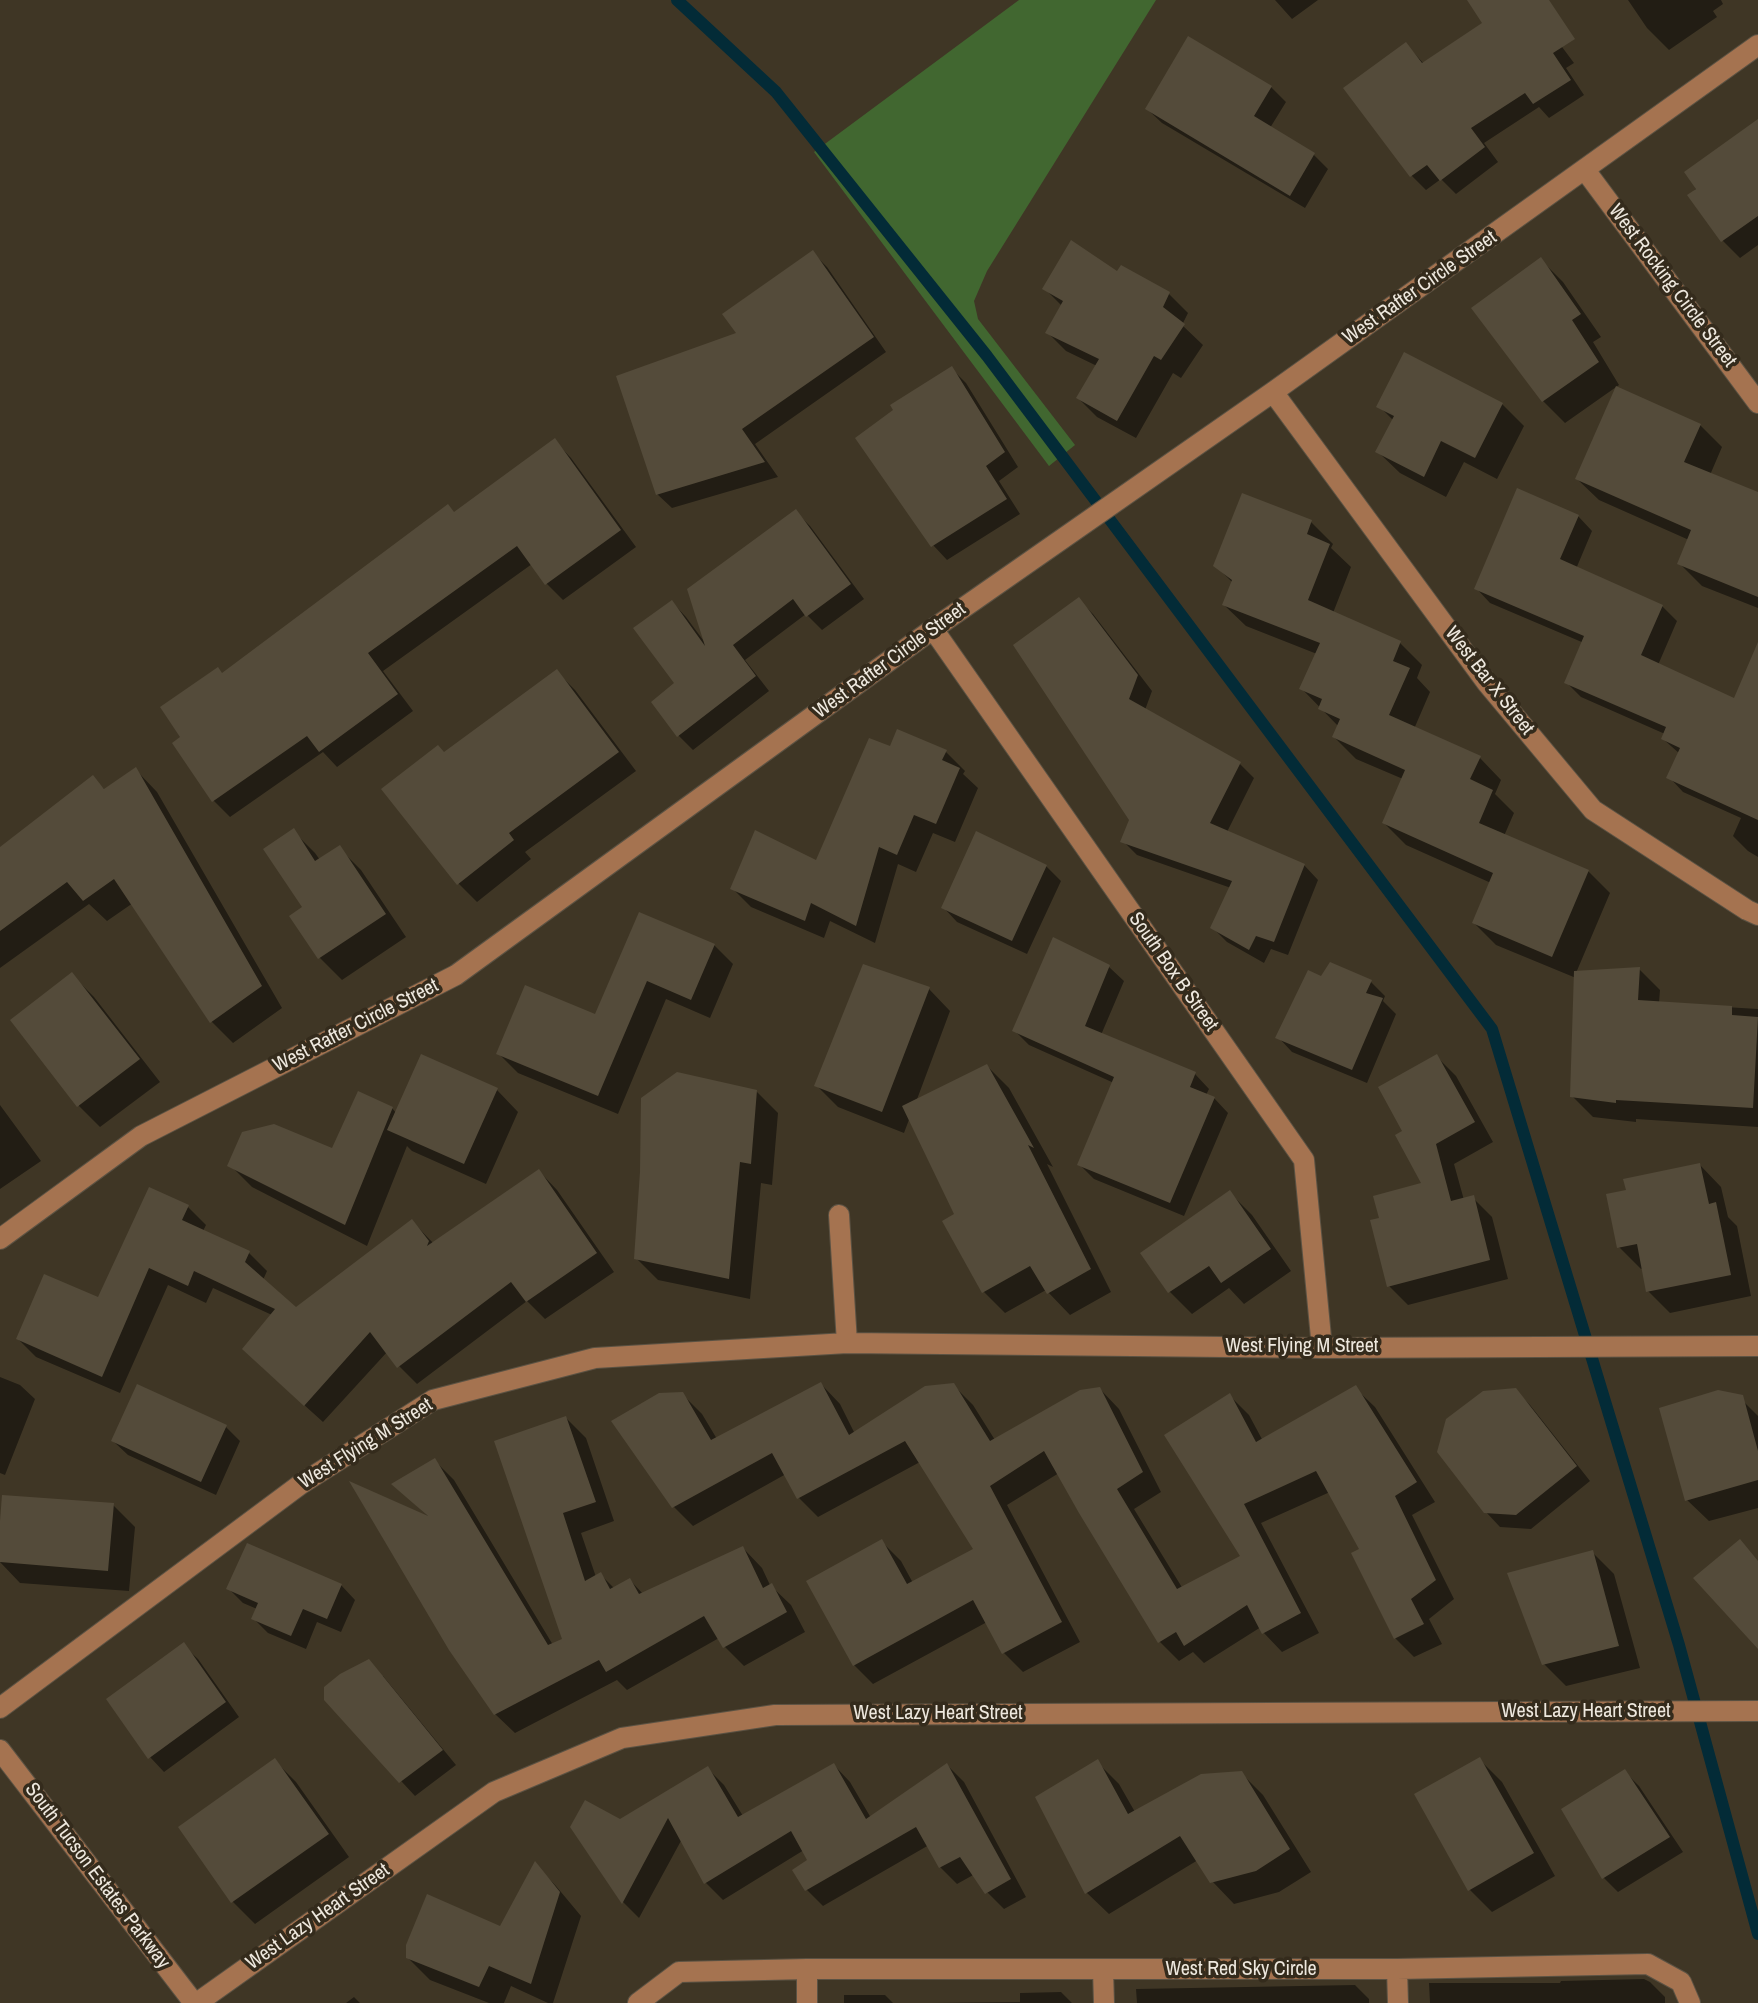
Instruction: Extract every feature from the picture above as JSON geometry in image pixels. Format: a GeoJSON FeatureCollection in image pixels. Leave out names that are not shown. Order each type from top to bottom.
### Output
{"type":"FeatureCollection","features":[{"type":"Feature","properties":{"kind":"street","name":"West Rafter Circle Street"},"geometry":{"type":"LineString","coordinates":[[0,1239],[141,1136],[456,975],[933,629],[1273,392],[1758,45]]}},
{"type":"Feature","properties":{"kind":"street","name":"West Rocking Circle Street"},"geometry":{"type":"LineString","coordinates":[[1585,170],[1758,403]]}},
{"type":"Feature","properties":{"kind":"street","name":"West Bar X Street"},"geometry":{"type":"LineString","coordinates":[[1273,392],[1487,683],[1593,810],[1758,915]]}},
{"type":"Feature","properties":{"kind":"street","name":"South Box B Street"},"geometry":{"type":"LineString","coordinates":[[933,629],[1304,1160],[1322,1348]]}},
{"type":"Feature","properties":{"kind":"street"},"geometry":{"type":"LineString","coordinates":[[839,1215],[847,1343]]}},
{"type":"Feature","properties":{"kind":"street","name":"West Flying M Street"},"geometry":{"type":"LineString","coordinates":[[0,1708],[301,1484],[433,1400],[595,1358],[847,1343],[1322,1348],[1758,1346]]}},
{"type":"Feature","properties":{"kind":"street","name":"West Lazy Heart Street"},"geometry":{"type":"LineString","coordinates":[[195,2003],[494,1792],[622,1738],[775,1715],[1758,1711]]}},
{"type":"Feature","properties":{"kind":"street","name":"South Tucson Estates Parkway"},"geometry":{"type":"LineString","coordinates":[[0,1750],[195,2003]]}},
{"type":"Feature","properties":{"kind":"street","name":"West Red Sky Circle"},"geometry":{"type":"LineString","coordinates":[[638,2003],[679,1972],[807,1969],[1397,1969],[1648,1964],[1681,1982],[1690,2003]]}},
{"type":"Feature","properties":{"kind":"street"},"geometry":{"type":"LineString","coordinates":[[807,1969],[807,2003]]}},
{"type":"Feature","properties":{"kind":"street"},"geometry":{"type":"LineString","coordinates":[[1397,1969],[1398,2003]]}},
{"type":"Feature","properties":{"kind":"street"},"geometry":{"type":"LineString","coordinates":[[1103,1970],[1104,2003]]}},
{"type":"Feature","properties":{"kind":"green space"},"geometry":{"type":"Polygon","coordinates":[[[1019,0],[1156,0],[987,271],[974,301],[978,319],[1075,445],[1049,466],[814,152],[1019,0]]]}},
{"type":"Feature","properties":{"kind":"building"},"geometry":{"type":"Polygon","coordinates":[[[1467,0],[1549,0],[1575,39],[1553,53],[1571,80],[1533,104],[1525,93],[1471,128],[1485,147],[1440,181],[1427,165],[1410,177],[1343,88],[1406,42],[1422,63],[1482,23],[1467,0]]]}},
{"type":"Feature","properties":{"kind":"building"},"geometry":{"type":"Polygon","coordinates":[[[1188,36],[1272,86],[1254,116],[1315,153],[1290,196],[1145,109],[1188,36]]]}},
{"type":"Feature","properties":{"kind":"building"},"geometry":{"type":"Polygon","coordinates":[[[1758,119],[1758,216],[1721,242],[1687,195],[1696,189],[1684,172],[1758,119]]]}},
{"type":"Feature","properties":{"kind":"building"},"geometry":{"type":"Polygon","coordinates":[[[1071,240],[1117,271],[1121,265],[1170,292],[1163,307],[1185,324],[1161,360],[1154,356],[1117,421],[1076,398],[1099,359],[1045,333],[1063,301],[1042,289],[1071,240]]]}},
{"type":"Feature","properties":{"kind":"building"},"geometry":{"type":"Polygon","coordinates":[[[813,250],[874,337],[742,429],[765,462],[656,495],[616,376],[736,333],[722,314],[813,250]]]}},
{"type":"Feature","properties":{"kind":"building"},"geometry":{"type":"Polygon","coordinates":[[[1541,257],[1581,314],[1572,320],[1599,362],[1542,402],[1471,308],[1541,257]]]}},
{"type":"Feature","properties":{"kind":"building"},"geometry":{"type":"Polygon","coordinates":[[[1404,352],[1503,403],[1475,458],[1441,441],[1424,477],[1375,452],[1394,416],[1376,407],[1404,352]]]}},
{"type":"Feature","properties":{"kind":"building"},"geometry":{"type":"Polygon","coordinates":[[[952,366],[1005,452],[986,466],[1007,499],[931,547],[855,438],[893,410],[890,405],[952,366]]]}},
{"type":"Feature","properties":{"kind":"building"},"geometry":{"type":"Polygon","coordinates":[[[1616,386],[1701,424],[1684,462],[1758,492],[1758,597],[1677,564],[1691,530],[1575,479],[1616,386]]]}},
{"type":"Feature","properties":{"kind":"building"},"geometry":{"type":"Polygon","coordinates":[[[555,438],[621,530],[545,585],[517,546],[368,653],[398,694],[319,752],[307,736],[212,802],[172,743],[180,737],[160,707],[218,667],[222,673],[448,504],[454,512],[555,438]]]}},
{"type":"Feature","properties":{"kind":"building"},"geometry":{"type":"Polygon","coordinates":[[[1517,488],[1579,515],[1560,559],[1663,605],[1641,655],[1734,698],[1758,642],[1758,820],[1666,778],[1680,748],[1661,739],[1666,727],[1564,683],[1584,636],[1474,589],[1517,488]]]}},
{"type":"Feature","properties":{"kind":"building"},"geometry":{"type":"Polygon","coordinates":[[[1242,493],[1312,520],[1307,534],[1330,544],[1308,600],[1401,641],[1393,661],[1410,668],[1389,715],[1481,756],[1470,779],[1493,790],[1479,823],[1589,870],[1552,957],[1472,923],[1493,873],[1382,823],[1405,770],[1332,737],[1340,719],[1318,709],[1322,699],[1299,689],[1320,643],[1222,605],[1232,580],[1213,566],[1242,493]]]}},
{"type":"Feature","properties":{"kind":"building"},"geometry":{"type":"Polygon","coordinates":[[[796,509],[851,584],[806,617],[793,599],[733,645],[756,676],[677,737],[651,702],[674,683],[633,628],[672,600],[705,646],[687,589],[796,509]]]}},
{"type":"Feature","properties":{"kind":"building"},"geometry":{"type":"Polygon","coordinates":[[[1079,597],[1138,675],[1129,699],[1241,762],[1210,823],[1305,864],[1274,942],[1256,936],[1249,950],[1210,928],[1232,881],[1120,842],[1129,820],[1013,645],[1079,597]]]}},
{"type":"Feature","properties":{"kind":"building"},"geometry":{"type":"Polygon","coordinates":[[[557,669],[619,752],[509,833],[514,840],[457,885],[381,789],[438,745],[444,752],[557,669]]]}},
{"type":"Feature","properties":{"kind":"building"},"geometry":{"type":"Polygon","coordinates":[[[897,729],[947,750],[942,760],[960,768],[936,824],[914,815],[897,855],[879,847],[856,926],[811,903],[805,921],[730,889],[755,830],[816,860],[869,738],[890,746],[897,729]]]}},
{"type":"Feature","properties":{"kind":"building"},"geometry":{"type":"Polygon","coordinates":[[[136,767],[262,986],[210,1023],[114,879],[83,901],[67,882],[0,931],[0,847],[93,775],[104,789],[136,767]]]}},
{"type":"Feature","properties":{"kind":"building"},"geometry":{"type":"Polygon","coordinates":[[[294,828],[315,861],[340,845],[386,914],[318,959],[289,916],[302,907],[263,849],[294,828]]]}},
{"type":"Feature","properties":{"kind":"building"},"geometry":{"type":"Polygon","coordinates":[[[976,831],[1047,865],[1012,941],[941,908],[976,831]]]}},
{"type":"Feature","properties":{"kind":"building"},"geometry":{"type":"Polygon","coordinates":[[[639,912],[715,944],[691,1000],[647,981],[598,1096],[496,1054],[525,985],[595,1014],[639,912]]]}},
{"type":"Feature","properties":{"kind":"building"},"geometry":{"type":"Polygon","coordinates":[[[1053,937],[1110,965],[1085,1026],[1196,1072],[1190,1087],[1215,1097],[1170,1203],[1077,1165],[1114,1077],[1012,1031],[1053,937]]]}},
{"type":"Feature","properties":{"kind":"building"},"geometry":{"type":"Polygon","coordinates":[[[1330,962],[1372,980],[1366,993],[1383,998],[1352,1070],[1275,1038],[1308,970],[1321,976],[1330,962]]]}},
{"type":"Feature","properties":{"kind":"building"},"geometry":{"type":"Polygon","coordinates":[[[863,964],[930,987],[882,1112],[814,1086],[863,964]]]}},
{"type":"Feature","properties":{"kind":"building"},"geometry":{"type":"Polygon","coordinates":[[[1640,967],[1638,1000],[1732,1006],[1732,1015],[1758,1017],[1753,1108],[1616,1100],[1616,1103],[1570,1097],[1574,971],[1640,967]]]}},
{"type":"Feature","properties":{"kind":"building"},"geometry":{"type":"Polygon","coordinates":[[[72,972],[140,1059],[77,1107],[10,1020],[72,972]]]}},
{"type":"Feature","properties":{"kind":"building"},"geometry":{"type":"Polygon","coordinates":[[[421,1054],[498,1088],[464,1164],[387,1130],[421,1054]]]}},
{"type":"Feature","properties":{"kind":"building"},"geometry":{"type":"Polygon","coordinates":[[[1437,1054],[1475,1122],[1436,1144],[1451,1201],[1474,1195],[1490,1260],[1387,1287],[1370,1220],[1379,1218],[1373,1196],[1421,1183],[1395,1135],[1402,1131],[1378,1087],[1437,1054]]]}},
{"type":"Feature","properties":{"kind":"building"},"geometry":{"type":"Polygon","coordinates":[[[987,1064],[1034,1148],[1028,1145],[1091,1269],[1047,1294],[1030,1266],[982,1293],[942,1221],[954,1214],[902,1106],[987,1064]]]}},
{"type":"Feature","properties":{"kind":"building"},"geometry":{"type":"Polygon","coordinates":[[[677,1072],[757,1090],[751,1164],[740,1162],[729,1279],[634,1259],[641,1098],[677,1072]]]}},
{"type":"Feature","properties":{"kind":"building"},"geometry":{"type":"Polygon","coordinates":[[[358,1091],[393,1107],[345,1225],[227,1166],[242,1132],[274,1124],[332,1148],[358,1091]]]}},
{"type":"Feature","properties":{"kind":"building"},"geometry":{"type":"Polygon","coordinates":[[[1700,1163],[1709,1204],[1716,1202],[1731,1275],[1646,1292],[1637,1244],[1617,1248],[1606,1194],[1626,1190],[1623,1179],[1700,1163]]]}},
{"type":"Feature","properties":{"kind":"building"},"geometry":{"type":"Polygon","coordinates":[[[539,1169],[597,1253],[526,1302],[511,1282],[397,1368],[370,1332],[304,1406],[242,1349],[275,1309],[194,1271],[188,1286],[149,1268],[102,1377],[16,1339],[44,1274],[98,1297],[149,1187],[189,1205],[182,1220],[250,1251],[245,1262],[296,1307],[412,1219],[429,1241],[427,1246],[539,1169]]]}},
{"type":"Feature","properties":{"kind":"building"},"geometry":{"type":"Polygon","coordinates":[[[1230,1190],[1271,1249],[1221,1283],[1209,1266],[1168,1293],[1140,1253],[1230,1190]]]}},
{"type":"Feature","properties":{"kind":"building"},"geometry":{"type":"Polygon","coordinates":[[[821,1382],[849,1435],[925,1386],[954,1383],[990,1441],[1080,1390],[1100,1387],[1143,1472],[1117,1489],[1177,1589],[1240,1556],[1164,1435],[1230,1393],[1256,1442],[1356,1385],[1417,1482],[1395,1496],[1436,1580],[1411,1599],[1424,1624],[1394,1639],[1351,1553],[1359,1549],[1316,1471],[1244,1504],[1301,1613],[1262,1634],[1247,1605],[1184,1646],[1176,1632],[1158,1643],[1044,1451],[990,1486],[1062,1622],[1002,1654],[973,1600],[853,1666],[806,1581],[882,1539],[907,1584],[973,1549],[905,1441],[797,1499],[772,1453],[672,1508],[611,1421],[659,1393],[683,1392],[711,1440],[821,1382]]]}},
{"type":"Feature","properties":{"kind":"building"},"geometry":{"type":"Polygon","coordinates":[[[137,1384],[227,1425],[201,1482],[111,1441],[137,1384]]]}},
{"type":"Feature","properties":{"kind":"building"},"geometry":{"type":"Polygon","coordinates":[[[1516,1388],[1577,1466],[1516,1515],[1484,1513],[1437,1452],[1446,1419],[1483,1391],[1516,1388]]]}},
{"type":"Feature","properties":{"kind":"building"},"geometry":{"type":"Polygon","coordinates":[[[1718,1390],[1743,1395],[1758,1451],[1758,1480],[1685,1501],[1659,1408],[1718,1390]]]}},
{"type":"Feature","properties":{"kind":"building"},"geometry":{"type":"Polygon","coordinates":[[[566,1416],[596,1502],[563,1513],[585,1581],[601,1572],[610,1589],[630,1578],[639,1594],[743,1546],[763,1588],[772,1583],[787,1612],[723,1648],[704,1616],[606,1672],[599,1660],[494,1715],[449,1650],[349,1481],[428,1516],[391,1484],[435,1458],[548,1645],[562,1639],[494,1441],[566,1416]]]}},
{"type":"Feature","properties":{"kind":"building"},"geometry":{"type":"Polygon","coordinates":[[[2,1495],[114,1503],[108,1571],[0,1562],[2,1495]]]}},
{"type":"Feature","properties":{"kind":"building"},"geometry":{"type":"Polygon","coordinates":[[[1740,1539],[1758,1561],[1758,1649],[1693,1578],[1740,1539]]]}},
{"type":"Feature","properties":{"kind":"building"},"geometry":{"type":"Polygon","coordinates":[[[247,1543],[342,1584],[327,1619],[303,1609],[291,1636],[251,1619],[258,1603],[226,1589],[247,1543]]]}},
{"type":"Feature","properties":{"kind":"building"},"geometry":{"type":"Polygon","coordinates":[[[1593,1550],[1619,1646],[1542,1665],[1507,1573],[1593,1550]]]}},
{"type":"Feature","properties":{"kind":"building"},"geometry":{"type":"Polygon","coordinates":[[[184,1642],[226,1702],[148,1759],[106,1699],[184,1642]]]}},
{"type":"Feature","properties":{"kind":"building"},"geometry":{"type":"Polygon","coordinates":[[[369,1659],[443,1750],[399,1783],[324,1700],[324,1687],[340,1674],[369,1659]]]}},
{"type":"Feature","properties":{"kind":"building"},"geometry":{"type":"Polygon","coordinates":[[[1480,1757],[1534,1853],[1468,1891],[1414,1794],[1480,1757]]]}},
{"type":"Feature","properties":{"kind":"building"},"geometry":{"type":"Polygon","coordinates":[[[275,1758],[329,1834],[231,1903],[178,1827],[275,1758]]]}},
{"type":"Feature","properties":{"kind":"building"},"geometry":{"type":"Polygon","coordinates":[[[1098,1759],[1128,1814],[1201,1774],[1242,1771],[1290,1849],[1256,1871],[1210,1883],[1180,1836],[1085,1894],[1035,1797],[1098,1759]]]}},
{"type":"Feature","properties":{"kind":"building"},"geometry":{"type":"Polygon","coordinates":[[[834,1763],[866,1819],[947,1763],[1011,1879],[985,1894],[960,1857],[939,1868],[916,1827],[805,1891],[792,1870],[807,1860],[791,1831],[704,1884],[668,1818],[622,1904],[570,1827],[585,1800],[620,1819],[708,1766],[738,1817],[834,1763]]]}},
{"type":"Feature","properties":{"kind":"building"},"geometry":{"type":"Polygon","coordinates":[[[1625,1769],[1670,1837],[1602,1879],[1561,1809],[1625,1769]]]}},
{"type":"Feature","properties":{"kind":"building"},"geometry":{"type":"Polygon","coordinates":[[[535,1861],[560,1892],[531,1984],[489,1966],[479,1987],[406,1958],[406,1945],[427,1894],[500,1926],[535,1861]]]}},
{"type":"Feature","properties":{"kind":"waterway"},"geometry":{"type":"LineString","coordinates":[[677,0],[776,92],[987,356],[1492,1029],[1679,1645],[1758,1934]]}}]}
